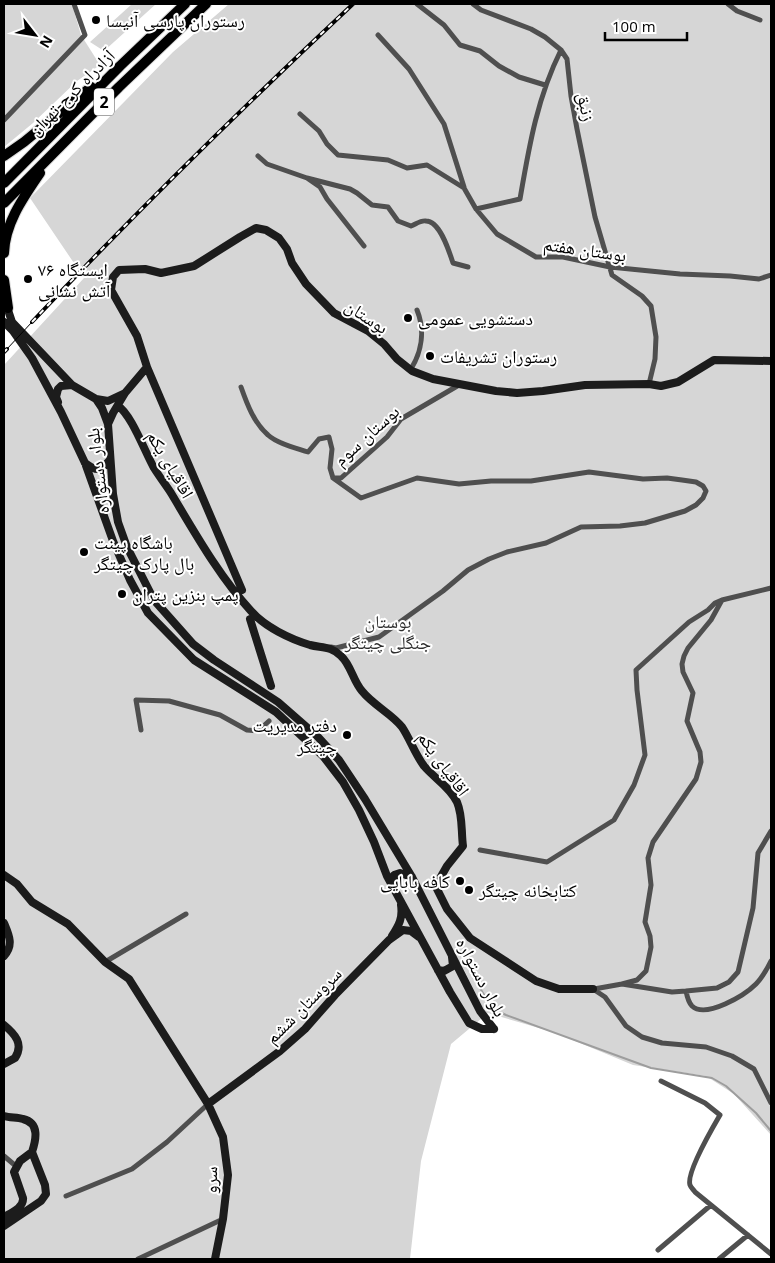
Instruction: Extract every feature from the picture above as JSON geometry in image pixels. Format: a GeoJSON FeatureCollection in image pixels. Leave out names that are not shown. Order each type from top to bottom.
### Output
{"type":"FeatureCollection","features":[{"type":"Feature","properties":{"kind":"highway","name":"آزادراه کرج-تهران"},"geometry":{"type":"LineString","coordinates":[[4,183],[120,66],[185,4]]}},
{"type":"Feature","properties":{"kind":"highway","name":"2"},"geometry":{"type":"LineString","coordinates":[[4,203],[119,87],[206,4]]}},
{"type":"Feature","properties":{"kind":"highway"},"geometry":{"type":"LineString","coordinates":[[4,156],[120,66]]}},
{"type":"Feature","properties":{"kind":"highway"},"geometry":{"type":"LineString","coordinates":[[4,253],[6,236],[12,218],[19,204],[43,169],[119,87]]}},
{"type":"Feature","properties":{"kind":"highway"},"geometry":{"type":"LineString","coordinates":[[4,280],[8,308]]}},
{"type":"Feature","properties":{"kind":"street"},"geometry":{"type":"LineString","coordinates":[[4,120],[85,35],[74,4]]}},
{"type":"Feature","properties":{"kind":"street"},"geometry":{"type":"LineString","coordinates":[[417,4],[444,25],[460,44],[480,51],[499,66],[519,77],[545,85]]}},
{"type":"Feature","properties":{"kind":"street"},"geometry":{"type":"LineString","coordinates":[[473,4],[481,10],[531,28],[561,50],[545,85],[531,134],[520,199],[476,209]]}},
{"type":"Feature","properties":{"kind":"street"},"geometry":{"type":"LineString","coordinates":[[728,4],[736,11],[760,20]]}},
{"type":"Feature","properties":{"kind":"street"},"geometry":{"type":"LineString","coordinates":[[378,35],[408,69],[444,124],[464,188]]}},
{"type":"Feature","properties":{"kind":"street","name":"زنبق"},"geometry":{"type":"LineString","coordinates":[[561,50],[567,59],[571,96],[595,217],[610,267]]}},
{"type":"Feature","properties":{"kind":"street","name":"بوستان هفتم"},"geometry":{"type":"LineString","coordinates":[[300,114],[319,131],[327,144],[338,154],[388,160],[407,168],[427,165],[464,188],[476,209],[497,234],[536,258],[563,257],[610,267],[680,274],[759,278],[771,275]]}},
{"type":"Feature","properties":{"kind":"street"},"geometry":{"type":"LineString","coordinates":[[258,156],[267,164],[357,193],[372,205],[388,207],[398,221],[411,226],[425,220],[430,221],[438,227],[453,262],[468,267]]}},
{"type":"Feature","properties":{"kind":"street"},"geometry":{"type":"LineString","coordinates":[[307,178],[320,187],[327,199],[364,246]]}},
{"type":"Feature","properties":{"kind":"street","name":"بوستان"},"geometry":{"type":"LineString","coordinates":[[147,366],[137,336],[111,290],[113,277],[119,270],[146,269],[161,272],[194,266],[256,228],[266,230],[279,238],[306,284],[334,313],[368,331],[384,344],[397,359],[411,369],[433,379],[459,385],[517,393],[585,385],[649,384],[661,386],[678,382],[714,360],[771,361]]}},
{"type":"Feature","properties":{"kind":"street"},"geometry":{"type":"LineString","coordinates":[[610,267],[612,275],[642,296],[651,306],[656,336],[655,359],[649,384]]}},
{"type":"Feature","properties":{"kind":"street"},"geometry":{"type":"LineString","coordinates":[[4,298],[8,308],[8,322],[72,385],[96,399],[108,401],[125,393]]}},
{"type":"Feature","properties":{"kind":"street"},"geometry":{"type":"LineString","coordinates":[[411,369],[418,354],[421,336],[421,320],[417,310]]}},
{"type":"Feature","properties":{"kind":"street","name":"بلوار دستواره"},"geometry":{"type":"LineString","coordinates":[[8,322],[32,358],[61,412],[85,463],[117,551],[148,613],[194,660],[276,712],[323,756],[342,782],[358,810],[394,890],[470,1023],[482,1029],[494,1029],[480,1011],[412,877],[339,760],[318,737],[278,702],[193,644],[154,600],[131,556],[118,522],[113,494],[108,424],[102,408],[96,399]]}},
{"type":"Feature","properties":{"kind":"street"},"geometry":{"type":"LineString","coordinates":[[108,424],[125,393],[147,366],[242,590]]}},
{"type":"Feature","properties":{"kind":"street"},"geometry":{"type":"LineString","coordinates":[[61,412],[56,397],[58,389],[61,386],[72,385]]}},
{"type":"Feature","properties":{"kind":"street","name":"بوستان سوم"},"geometry":{"type":"LineString","coordinates":[[241,387],[257,423],[268,436],[308,452],[319,439],[329,437],[332,449],[330,468],[333,478],[341,478],[387,438],[401,419],[459,385]]}},
{"type":"Feature","properties":{"kind":"street","name":"اقاقیای یکم"},"geometry":{"type":"LineString","coordinates":[[118,406],[128,418],[154,468],[190,526],[235,591],[253,613],[268,625],[289,636],[311,645],[326,646],[341,656],[350,669],[355,683],[370,701],[401,726],[423,764],[436,780],[448,788],[457,801],[462,818],[463,846],[447,866],[439,880],[437,889],[441,894],[446,909],[470,938],[536,981],[558,989],[593,989]]}},
{"type":"Feature","properties":{"kind":"street"},"geometry":{"type":"LineString","coordinates":[[85,463],[98,470],[103,468],[110,460]]}},
{"type":"Feature","properties":{"kind":"street"},"geometry":{"type":"LineString","coordinates":[[326,646],[336,648],[379,637],[468,570],[489,559],[515,550],[546,543],[581,527],[645,523],[685,511],[696,505],[703,498],[706,491],[703,486],[696,482],[667,478],[643,479],[589,472],[531,481],[492,481],[459,484],[417,478],[361,498],[333,478]]}},
{"type":"Feature","properties":{"kind":"street"},"geometry":{"type":"LineString","coordinates":[[480,850],[547,862],[614,820],[634,785],[645,755],[636,670],[689,622],[708,610],[715,602],[771,588]]}},
{"type":"Feature","properties":{"kind":"street"},"geometry":{"type":"LineString","coordinates":[[593,989],[637,980],[646,971],[651,947],[650,936],[645,922],[651,886],[648,858],[653,842],[696,779],[701,762],[700,752],[687,721],[694,693],[683,672],[682,664],[688,648],[710,620],[722,600]]}},
{"type":"Feature","properties":{"kind":"street"},"geometry":{"type":"LineString","coordinates":[[250,619],[271,686]]}},
{"type":"Feature","properties":{"kind":"street"},"geometry":{"type":"LineString","coordinates":[[141,730],[136,700],[169,701],[212,712],[247,730],[258,730],[268,721]]}},
{"type":"Feature","properties":{"kind":"street"},"geometry":{"type":"LineString","coordinates":[[622,984],[672,992],[718,988],[729,982],[738,972],[753,908],[758,853],[771,831]]}},
{"type":"Feature","properties":{"kind":"street"},"geometry":{"type":"LineString","coordinates":[[394,890],[394,875],[400,872],[412,877]]}},
{"type":"Feature","properties":{"kind":"street","name":"سرو"},"geometry":{"type":"LineString","coordinates":[[4,876],[17,884],[32,902],[68,924],[105,962],[129,979],[208,1104],[223,1137],[228,1174],[223,1219],[215,1259]]}},
{"type":"Feature","properties":{"kind":"street"},"geometry":{"type":"LineString","coordinates":[[426,902],[441,894]]}},
{"type":"Feature","properties":{"kind":"street"},"geometry":{"type":"LineString","coordinates":[[389,940],[400,923],[403,914],[401,900]]}},
{"type":"Feature","properties":{"kind":"street"},"geometry":{"type":"LineString","coordinates":[[433,917],[446,909]]}},
{"type":"Feature","properties":{"kind":"street"},"geometry":{"type":"LineString","coordinates":[[105,962],[186,914]]}},
{"type":"Feature","properties":{"kind":"street"},"geometry":{"type":"LineString","coordinates":[[4,923],[10,938],[9,950],[4,956]]}},
{"type":"Feature","properties":{"kind":"street"},"geometry":{"type":"LineString","coordinates":[[389,940],[403,930],[411,931],[421,938]]}},
{"type":"Feature","properties":{"kind":"street","name":"سروستان ششم"},"geometry":{"type":"LineString","coordinates":[[208,1104],[280,1051],[305,1029],[335,995],[389,940]]}},
{"type":"Feature","properties":{"kind":"street"},"geometry":{"type":"LineString","coordinates":[[438,970],[444,971],[452,966],[452,955]]}},
{"type":"Feature","properties":{"kind":"street"},"geometry":{"type":"LineString","coordinates":[[686,991],[692,1006],[700,1010],[710,1009],[732,1000],[758,983],[771,960]]}},
{"type":"Feature","properties":{"kind":"street"},"geometry":{"type":"LineString","coordinates":[[593,989],[605,997],[626,1026],[642,1037],[662,1043],[706,1047],[732,1056],[754,1069],[771,1103]]}},
{"type":"Feature","properties":{"kind":"street"},"geometry":{"type":"LineString","coordinates":[[4,1025],[11,1031],[19,1047],[15,1058],[4,1064]]}},
{"type":"Feature","properties":{"kind":"street"},"geometry":{"type":"LineString","coordinates":[[661,1081],[705,1103],[720,1114],[693,1168],[690,1185],[695,1192],[771,1254]]}},
{"type":"Feature","properties":{"kind":"street"},"geometry":{"type":"LineString","coordinates":[[66,1196],[132,1169],[167,1142],[208,1104]]}},
{"type":"Feature","properties":{"kind":"street"},"geometry":{"type":"LineString","coordinates":[[4,1116],[24,1119],[31,1123],[37,1134],[32,1152],[20,1162],[14,1172],[24,1202],[20,1207],[4,1217]]}},
{"type":"Feature","properties":{"kind":"street"},"geometry":{"type":"LineString","coordinates":[[4,1226],[44,1199],[46,1194],[45,1185],[32,1152]]}},
{"type":"Feature","properties":{"kind":"street"},"geometry":{"type":"LineString","coordinates":[[4,1156],[17,1167]]}},
{"type":"Feature","properties":{"kind":"street"},"geometry":{"type":"LineString","coordinates":[[24,1198],[36,1205]]}},
{"type":"Feature","properties":{"kind":"street"},"geometry":{"type":"LineString","coordinates":[[658,1250],[711,1205]]}},
{"type":"Feature","properties":{"kind":"street"},"geometry":{"type":"LineString","coordinates":[[138,1259],[223,1219]]}},
{"type":"Feature","properties":{"kind":"street"},"geometry":{"type":"LineString","coordinates":[[719,1259],[748,1234]]}},
{"type":"Feature","properties":{"kind":"green space"},"geometry":{"type":"Polygon","coordinates":[[[4,4],[72,4],[81,35],[100,65],[77,81],[33,123],[4,147],[4,4]]]}},
{"type":"Feature","properties":{"kind":"green space"},"geometry":{"type":"Polygon","coordinates":[[[132,4],[156,4],[104,51],[90,42],[132,4]]]}},
{"type":"Feature","properties":{"kind":"green space","name":"بوستان جنگلی چیتگر"},"geometry":{"type":"Polygon","coordinates":[[[229,4],[771,4],[771,1135],[734,1094],[706,1076],[633,1065],[556,1033],[488,1013],[451,1044],[421,1161],[410,1259],[4,1259],[4,365],[84,278],[30,198],[173,52],[229,4]]]}},
{"type":"Feature","properties":{"kind":"waterway"},"geometry":{"type":"LineString","coordinates":[[473,977],[493,1009],[506,1015],[651,1068],[712,1078],[726,1086],[756,1113],[771,1131]]}},
{"type":"Feature","properties":{"kind":"tram line"},"geometry":{"type":"LineString","coordinates":[[7,349],[32,322]]}},
{"type":"Feature","properties":{"kind":"railway"},"geometry":{"type":"LineString","coordinates":[[32,322],[190,160],[353,4]]}},
{"type":"Feature","properties":{"kind":"railway"},"geometry":{"type":"LineString","coordinates":[[4,352],[7,349]]}},
{"type":"Feature","properties":{"kind":"place","name":"رستوران پارسی آنیسا"},"geometry":{"type":"Point","coordinates":[96,20]}},
{"type":"Feature","properties":{"kind":"place","name":"ایستگاه ۷۶ آتش نشانی"},"geometry":{"type":"Point","coordinates":[28,279]}},
{"type":"Feature","properties":{"kind":"place","name":"دستشویی عمومی"},"geometry":{"type":"Point","coordinates":[408,318]}},
{"type":"Feature","properties":{"kind":"place","name":"رستوران تشریفات"},"geometry":{"type":"Point","coordinates":[430,356]}},
{"type":"Feature","properties":{"kind":"place","name":"باشگاه پینت بال پارک چیتگر"},"geometry":{"type":"Point","coordinates":[84,552]}},
{"type":"Feature","properties":{"kind":"place","name":"پمپ بنزین پتران"},"geometry":{"type":"Point","coordinates":[122,594]}},
{"type":"Feature","properties":{"kind":"place","name":"دفتر مدیریت چیتگر"},"geometry":{"type":"Point","coordinates":[347,735]}},
{"type":"Feature","properties":{"kind":"place","name":"کافه بابایی"},"geometry":{"type":"Point","coordinates":[460,881]}},
{"type":"Feature","properties":{"kind":"place","name":"کتابخانه چیتگر"},"geometry":{"type":"Point","coordinates":[469,890]}}]}
